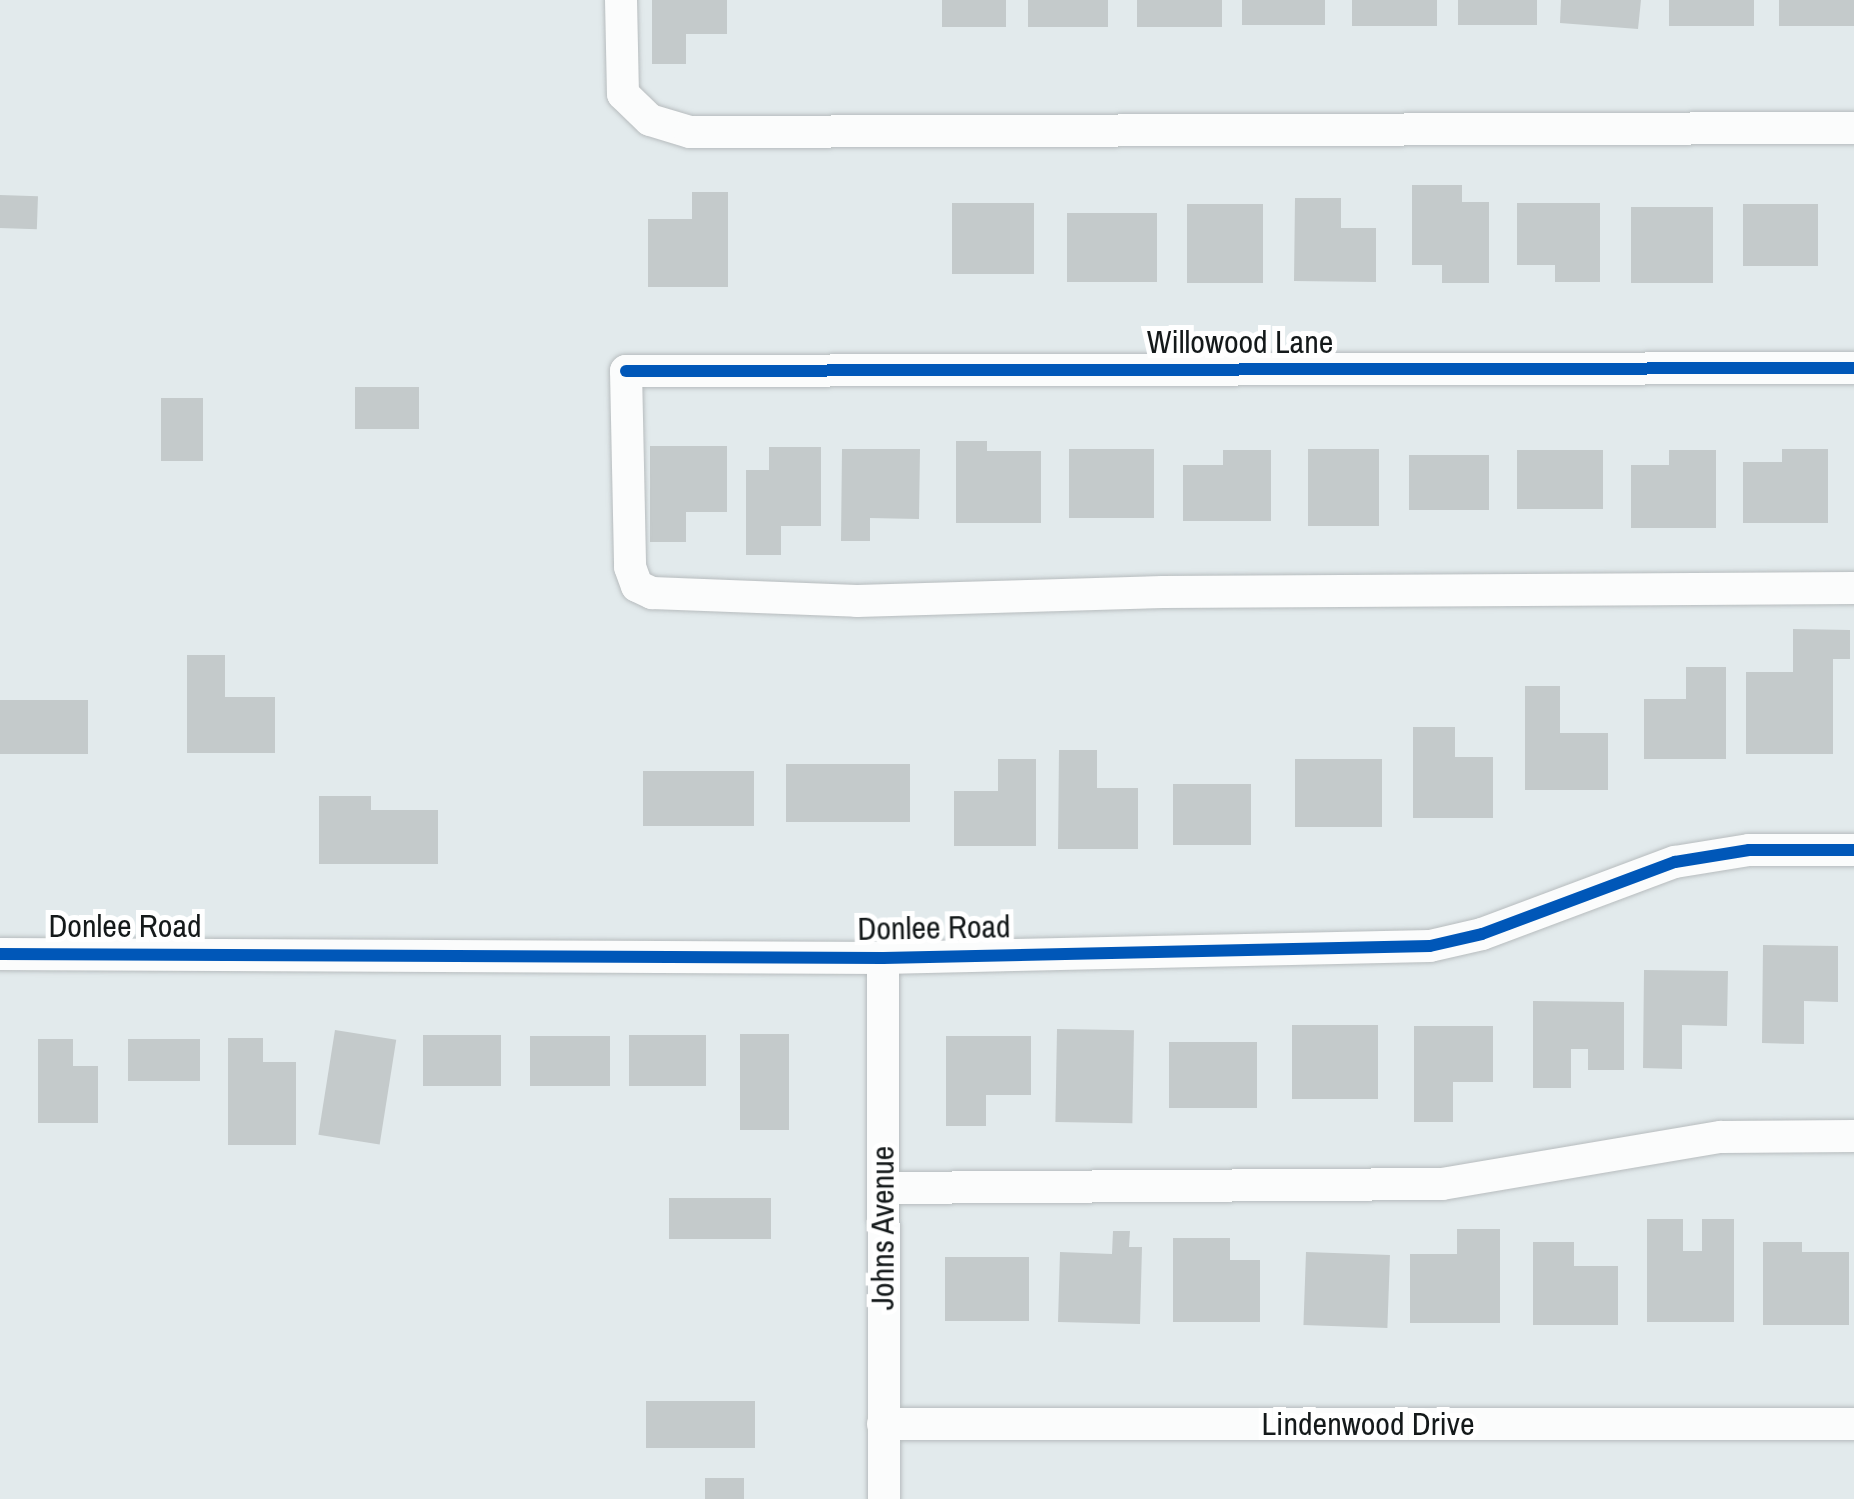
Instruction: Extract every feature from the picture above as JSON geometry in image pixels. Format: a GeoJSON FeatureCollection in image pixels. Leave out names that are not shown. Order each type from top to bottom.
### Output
{"type":"FeatureCollection","features":[{"type":"Feature","properties":{"kind":"street"},"geometry":{"type":"LineString","coordinates":[[621,0],[623,94],[650,120],[690,132],[1854,128]]}},
{"type":"Feature","properties":{"kind":"street","name":"Willowood Lane"},"geometry":{"type":"LineString","coordinates":[[1854,368],[626,371],[630,567],[637,586],[652,594],[857,601],[1162,592],[1854,588]]}},
{"type":"Feature","properties":{"kind":"street","name":"Donlee Road"},"geometry":{"type":"LineString","coordinates":[[0,954],[883,958],[1430,946],[1482,934],[1675,862],[1748,850],[1854,850]]}},
{"type":"Feature","properties":{"kind":"street","name":"Johns Avenue"},"geometry":{"type":"LineString","coordinates":[[883,958],[884,1499]]}},
{"type":"Feature","properties":{"kind":"street"},"geometry":{"type":"LineString","coordinates":[[883,1188],[1442,1184],[1721,1137],[1854,1136]]}},
{"type":"Feature","properties":{"kind":"street","name":"Lindenwood Drive"},"geometry":{"type":"LineString","coordinates":[[883,1424],[1854,1424]]}},
{"type":"Feature","properties":{"kind":"building"},"geometry":{"type":"Polygon","coordinates":[[[652,0],[727,0],[727,34],[686,34],[686,64],[652,64],[652,0]]]}},
{"type":"Feature","properties":{"kind":"building"},"geometry":{"type":"Polygon","coordinates":[[[942,0],[1006,0],[1006,27],[942,27],[942,0]]]}},
{"type":"Feature","properties":{"kind":"building"},"geometry":{"type":"Polygon","coordinates":[[[1028,0],[1108,0],[1108,27],[1028,27],[1028,0]]]}},
{"type":"Feature","properties":{"kind":"building"},"geometry":{"type":"Polygon","coordinates":[[[1137,0],[1222,0],[1222,27],[1137,27],[1137,0]]]}},
{"type":"Feature","properties":{"kind":"building"},"geometry":{"type":"Polygon","coordinates":[[[1242,0],[1325,0],[1325,25],[1242,25],[1242,0]]]}},
{"type":"Feature","properties":{"kind":"building"},"geometry":{"type":"Polygon","coordinates":[[[1352,0],[1437,0],[1437,26],[1352,26],[1352,0]]]}},
{"type":"Feature","properties":{"kind":"building"},"geometry":{"type":"Polygon","coordinates":[[[1458,0],[1537,0],[1537,25],[1458,25],[1458,0]]]}},
{"type":"Feature","properties":{"kind":"building"},"geometry":{"type":"Polygon","coordinates":[[[1561,0],[1641,0],[1638,29],[1560,23],[1561,0]]]}},
{"type":"Feature","properties":{"kind":"building"},"geometry":{"type":"Polygon","coordinates":[[[1669,0],[1754,0],[1754,26],[1669,26],[1669,0]]]}},
{"type":"Feature","properties":{"kind":"building"},"geometry":{"type":"Polygon","coordinates":[[[1779,0],[1854,0],[1854,26],[1779,26],[1779,0]]]}},
{"type":"Feature","properties":{"kind":"building"},"geometry":{"type":"Polygon","coordinates":[[[1412,185],[1462,185],[1462,202],[1489,202],[1489,283],[1442,283],[1442,265],[1412,265],[1412,185]]]}},
{"type":"Feature","properties":{"kind":"building"},"geometry":{"type":"Polygon","coordinates":[[[692,192],[728,192],[728,287],[648,287],[648,219],[692,219],[692,192]]]}},
{"type":"Feature","properties":{"kind":"building"},"geometry":{"type":"Polygon","coordinates":[[[0,195],[38,196],[37,229],[0,228],[0,195]]]}},
{"type":"Feature","properties":{"kind":"building"},"geometry":{"type":"Polygon","coordinates":[[[1295,198],[1341,198],[1341,228],[1376,228],[1376,282],[1294,281],[1295,198]]]}},
{"type":"Feature","properties":{"kind":"building"},"geometry":{"type":"Polygon","coordinates":[[[952,203],[1034,203],[1034,274],[952,274],[952,203]]]}},
{"type":"Feature","properties":{"kind":"building"},"geometry":{"type":"Polygon","coordinates":[[[1517,203],[1600,203],[1600,282],[1555,282],[1555,265],[1517,265],[1517,203]]]}},
{"type":"Feature","properties":{"kind":"building"},"geometry":{"type":"Polygon","coordinates":[[[1187,204],[1263,204],[1263,283],[1187,283],[1187,204]]]}},
{"type":"Feature","properties":{"kind":"building"},"geometry":{"type":"Polygon","coordinates":[[[1743,204],[1818,204],[1818,266],[1743,266],[1743,204]]]}},
{"type":"Feature","properties":{"kind":"building"},"geometry":{"type":"Polygon","coordinates":[[[1631,207],[1713,207],[1713,283],[1631,283],[1631,207]]]}},
{"type":"Feature","properties":{"kind":"building"},"geometry":{"type":"Polygon","coordinates":[[[1067,213],[1157,213],[1157,282],[1067,282],[1067,213]]]}},
{"type":"Feature","properties":{"kind":"building"},"geometry":{"type":"Polygon","coordinates":[[[355,387],[419,387],[419,429],[355,429],[355,387]]]}},
{"type":"Feature","properties":{"kind":"building"},"geometry":{"type":"Polygon","coordinates":[[[161,398],[203,398],[203,461],[161,461],[161,398]]]}},
{"type":"Feature","properties":{"kind":"building"},"geometry":{"type":"Polygon","coordinates":[[[956,441],[987,441],[987,451],[1041,451],[1041,523],[956,523],[956,441]]]}},
{"type":"Feature","properties":{"kind":"building"},"geometry":{"type":"Polygon","coordinates":[[[650,446],[727,446],[727,512],[686,512],[686,542],[650,542],[650,446]]]}},
{"type":"Feature","properties":{"kind":"building"},"geometry":{"type":"Polygon","coordinates":[[[769,447],[821,447],[821,526],[781,526],[781,555],[746,555],[746,470],[769,470],[769,447]]]}},
{"type":"Feature","properties":{"kind":"building"},"geometry":{"type":"Polygon","coordinates":[[[842,449],[920,449],[919,519],[870,518],[870,541],[841,541],[842,449]]]}},
{"type":"Feature","properties":{"kind":"building"},"geometry":{"type":"Polygon","coordinates":[[[1069,449],[1154,449],[1154,518],[1069,518],[1069,449]]]}},
{"type":"Feature","properties":{"kind":"building"},"geometry":{"type":"Polygon","coordinates":[[[1308,449],[1379,449],[1379,526],[1308,526],[1308,449]]]}},
{"type":"Feature","properties":{"kind":"building"},"geometry":{"type":"Polygon","coordinates":[[[1782,449],[1828,449],[1828,523],[1743,523],[1743,462],[1782,462],[1782,449]]]}},
{"type":"Feature","properties":{"kind":"building"},"geometry":{"type":"Polygon","coordinates":[[[1223,450],[1271,450],[1271,521],[1183,521],[1183,465],[1223,465],[1223,450]]]}},
{"type":"Feature","properties":{"kind":"building"},"geometry":{"type":"Polygon","coordinates":[[[1517,450],[1603,450],[1603,509],[1517,509],[1517,450]]]}},
{"type":"Feature","properties":{"kind":"building"},"geometry":{"type":"Polygon","coordinates":[[[1669,450],[1716,450],[1716,528],[1631,528],[1631,465],[1669,465],[1669,450]]]}},
{"type":"Feature","properties":{"kind":"building"},"geometry":{"type":"Polygon","coordinates":[[[1409,455],[1489,455],[1489,510],[1409,510],[1409,455]]]}},
{"type":"Feature","properties":{"kind":"building"},"geometry":{"type":"Polygon","coordinates":[[[1793,629],[1850,630],[1850,659],[1833,659],[1833,754],[1746,754],[1746,672],[1793,672],[1793,629]]]}},
{"type":"Feature","properties":{"kind":"building"},"geometry":{"type":"Polygon","coordinates":[[[187,655],[225,655],[225,697],[275,697],[275,753],[187,753],[187,655]]]}},
{"type":"Feature","properties":{"kind":"building"},"geometry":{"type":"Polygon","coordinates":[[[1686,667],[1726,667],[1726,759],[1644,759],[1644,699],[1686,699],[1686,667]]]}},
{"type":"Feature","properties":{"kind":"building"},"geometry":{"type":"Polygon","coordinates":[[[1525,686],[1560,686],[1560,733],[1608,733],[1608,790],[1525,790],[1525,686]]]}},
{"type":"Feature","properties":{"kind":"building"},"geometry":{"type":"Polygon","coordinates":[[[0,700],[88,700],[88,754],[0,754],[0,700]]]}},
{"type":"Feature","properties":{"kind":"building"},"geometry":{"type":"Polygon","coordinates":[[[1413,727],[1455,727],[1455,757],[1493,757],[1493,818],[1413,818],[1413,727]]]}},
{"type":"Feature","properties":{"kind":"building"},"geometry":{"type":"Polygon","coordinates":[[[1059,750],[1097,750],[1097,788],[1138,788],[1138,849],[1058,849],[1059,750]]]}},
{"type":"Feature","properties":{"kind":"building"},"geometry":{"type":"Polygon","coordinates":[[[998,759],[1036,759],[1036,846],[954,846],[954,791],[998,791],[998,759]]]}},
{"type":"Feature","properties":{"kind":"building"},"geometry":{"type":"Polygon","coordinates":[[[1295,759],[1382,759],[1382,827],[1295,827],[1295,759]]]}},
{"type":"Feature","properties":{"kind":"building"},"geometry":{"type":"Polygon","coordinates":[[[786,764],[910,764],[910,822],[786,822],[786,764]]]}},
{"type":"Feature","properties":{"kind":"building"},"geometry":{"type":"Polygon","coordinates":[[[643,771],[754,771],[754,826],[643,826],[643,771]]]}},
{"type":"Feature","properties":{"kind":"building"},"geometry":{"type":"Polygon","coordinates":[[[1173,784],[1251,784],[1251,845],[1173,845],[1173,784]]]}},
{"type":"Feature","properties":{"kind":"building"},"geometry":{"type":"Polygon","coordinates":[[[319,796],[371,796],[371,810],[438,810],[438,864],[319,864],[319,796]]]}},
{"type":"Feature","properties":{"kind":"building"},"geometry":{"type":"Polygon","coordinates":[[[1763,945],[1838,946],[1838,1002],[1804,1001],[1804,1044],[1762,1043],[1763,945]]]}},
{"type":"Feature","properties":{"kind":"building"},"geometry":{"type":"Polygon","coordinates":[[[1644,970],[1728,971],[1727,1026],[1682,1025],[1682,1069],[1643,1068],[1644,970]]]}},
{"type":"Feature","properties":{"kind":"building"},"geometry":{"type":"Polygon","coordinates":[[[1533,1001],[1624,1002],[1624,1070],[1588,1070],[1588,1049],[1571,1049],[1571,1088],[1533,1088],[1533,1001]]]}},
{"type":"Feature","properties":{"kind":"building"},"geometry":{"type":"Polygon","coordinates":[[[1292,1025],[1378,1025],[1378,1099],[1292,1099],[1292,1025]]]}},
{"type":"Feature","properties":{"kind":"building"},"geometry":{"type":"Polygon","coordinates":[[[1414,1026],[1493,1026],[1493,1082],[1453,1082],[1453,1122],[1414,1122],[1414,1026]]]}},
{"type":"Feature","properties":{"kind":"building"},"geometry":{"type":"Polygon","coordinates":[[[1057,1029],[1134,1030],[1132,1123],[1055,1122],[1057,1029]]]}},
{"type":"Feature","properties":{"kind":"building"},"geometry":{"type":"Polygon","coordinates":[[[335,1030],[396,1040],[380,1144],[318,1135],[335,1030]]]}},
{"type":"Feature","properties":{"kind":"building"},"geometry":{"type":"Polygon","coordinates":[[[740,1034],[789,1034],[789,1130],[740,1130],[740,1034]]]}},
{"type":"Feature","properties":{"kind":"building"},"geometry":{"type":"Polygon","coordinates":[[[423,1035],[501,1035],[501,1086],[423,1086],[423,1035]]]}},
{"type":"Feature","properties":{"kind":"building"},"geometry":{"type":"Polygon","coordinates":[[[629,1035],[706,1035],[706,1086],[629,1086],[629,1035]]]}},
{"type":"Feature","properties":{"kind":"building"},"geometry":{"type":"Polygon","coordinates":[[[530,1036],[610,1036],[610,1086],[530,1086],[530,1036]]]}},
{"type":"Feature","properties":{"kind":"building"},"geometry":{"type":"Polygon","coordinates":[[[946,1036],[1031,1036],[1031,1095],[986,1095],[986,1126],[946,1126],[946,1036]]]}},
{"type":"Feature","properties":{"kind":"building"},"geometry":{"type":"Polygon","coordinates":[[[228,1038],[263,1038],[263,1062],[296,1062],[296,1145],[228,1145],[228,1038]]]}},
{"type":"Feature","properties":{"kind":"building"},"geometry":{"type":"Polygon","coordinates":[[[38,1039],[73,1039],[73,1066],[98,1066],[98,1123],[38,1123],[38,1039]]]}},
{"type":"Feature","properties":{"kind":"building"},"geometry":{"type":"Polygon","coordinates":[[[128,1039],[200,1039],[200,1081],[128,1081],[128,1039]]]}},
{"type":"Feature","properties":{"kind":"building"},"geometry":{"type":"Polygon","coordinates":[[[1169,1042],[1257,1042],[1257,1108],[1169,1108],[1169,1042]]]}},
{"type":"Feature","properties":{"kind":"building"},"geometry":{"type":"Polygon","coordinates":[[[669,1198],[771,1198],[771,1239],[669,1239],[669,1198]]]}},
{"type":"Feature","properties":{"kind":"building"},"geometry":{"type":"Polygon","coordinates":[[[1647,1219],[1683,1219],[1683,1251],[1702,1251],[1702,1219],[1734,1219],[1734,1322],[1647,1322],[1647,1219]]]}},
{"type":"Feature","properties":{"kind":"building"},"geometry":{"type":"Polygon","coordinates":[[[1457,1229],[1500,1229],[1500,1323],[1410,1323],[1410,1254],[1457,1254],[1457,1229]]]}},
{"type":"Feature","properties":{"kind":"building"},"geometry":{"type":"Polygon","coordinates":[[[1113,1231],[1130,1231],[1129,1247],[1142,1247],[1140,1324],[1058,1322],[1060,1252],[1112,1254],[1113,1231]]]}},
{"type":"Feature","properties":{"kind":"building"},"geometry":{"type":"Polygon","coordinates":[[[1173,1238],[1230,1238],[1230,1260],[1260,1260],[1260,1322],[1173,1322],[1173,1238]]]}},
{"type":"Feature","properties":{"kind":"building"},"geometry":{"type":"Polygon","coordinates":[[[1533,1242],[1574,1242],[1574,1266],[1618,1266],[1618,1325],[1533,1325],[1533,1242]]]}},
{"type":"Feature","properties":{"kind":"building"},"geometry":{"type":"Polygon","coordinates":[[[1763,1242],[1802,1242],[1802,1252],[1849,1252],[1849,1325],[1763,1325],[1763,1242]]]}},
{"type":"Feature","properties":{"kind":"building"},"geometry":{"type":"Polygon","coordinates":[[[1306,1252],[1390,1255],[1387,1328],[1303,1325],[1306,1252]]]}},
{"type":"Feature","properties":{"kind":"building"},"geometry":{"type":"Polygon","coordinates":[[[945,1257],[1029,1257],[1029,1321],[945,1321],[945,1257]]]}},
{"type":"Feature","properties":{"kind":"building"},"geometry":{"type":"Polygon","coordinates":[[[646,1401],[755,1401],[755,1448],[646,1448],[646,1401]]]}},
{"type":"Feature","properties":{"kind":"building"},"geometry":{"type":"Polygon","coordinates":[[[705,1478],[744,1478],[744,1499],[705,1499],[705,1478]]]}},
{"type":"Feature","properties":{"kind":"cycle path"},"geometry":{"type":"LineString","coordinates":[[626,371],[1854,368]]}},
{"type":"Feature","properties":{"kind":"cycle path"},"geometry":{"type":"LineString","coordinates":[[0,954],[883,958],[1430,946],[1482,934],[1675,862],[1749,850],[1854,850]]}}]}
